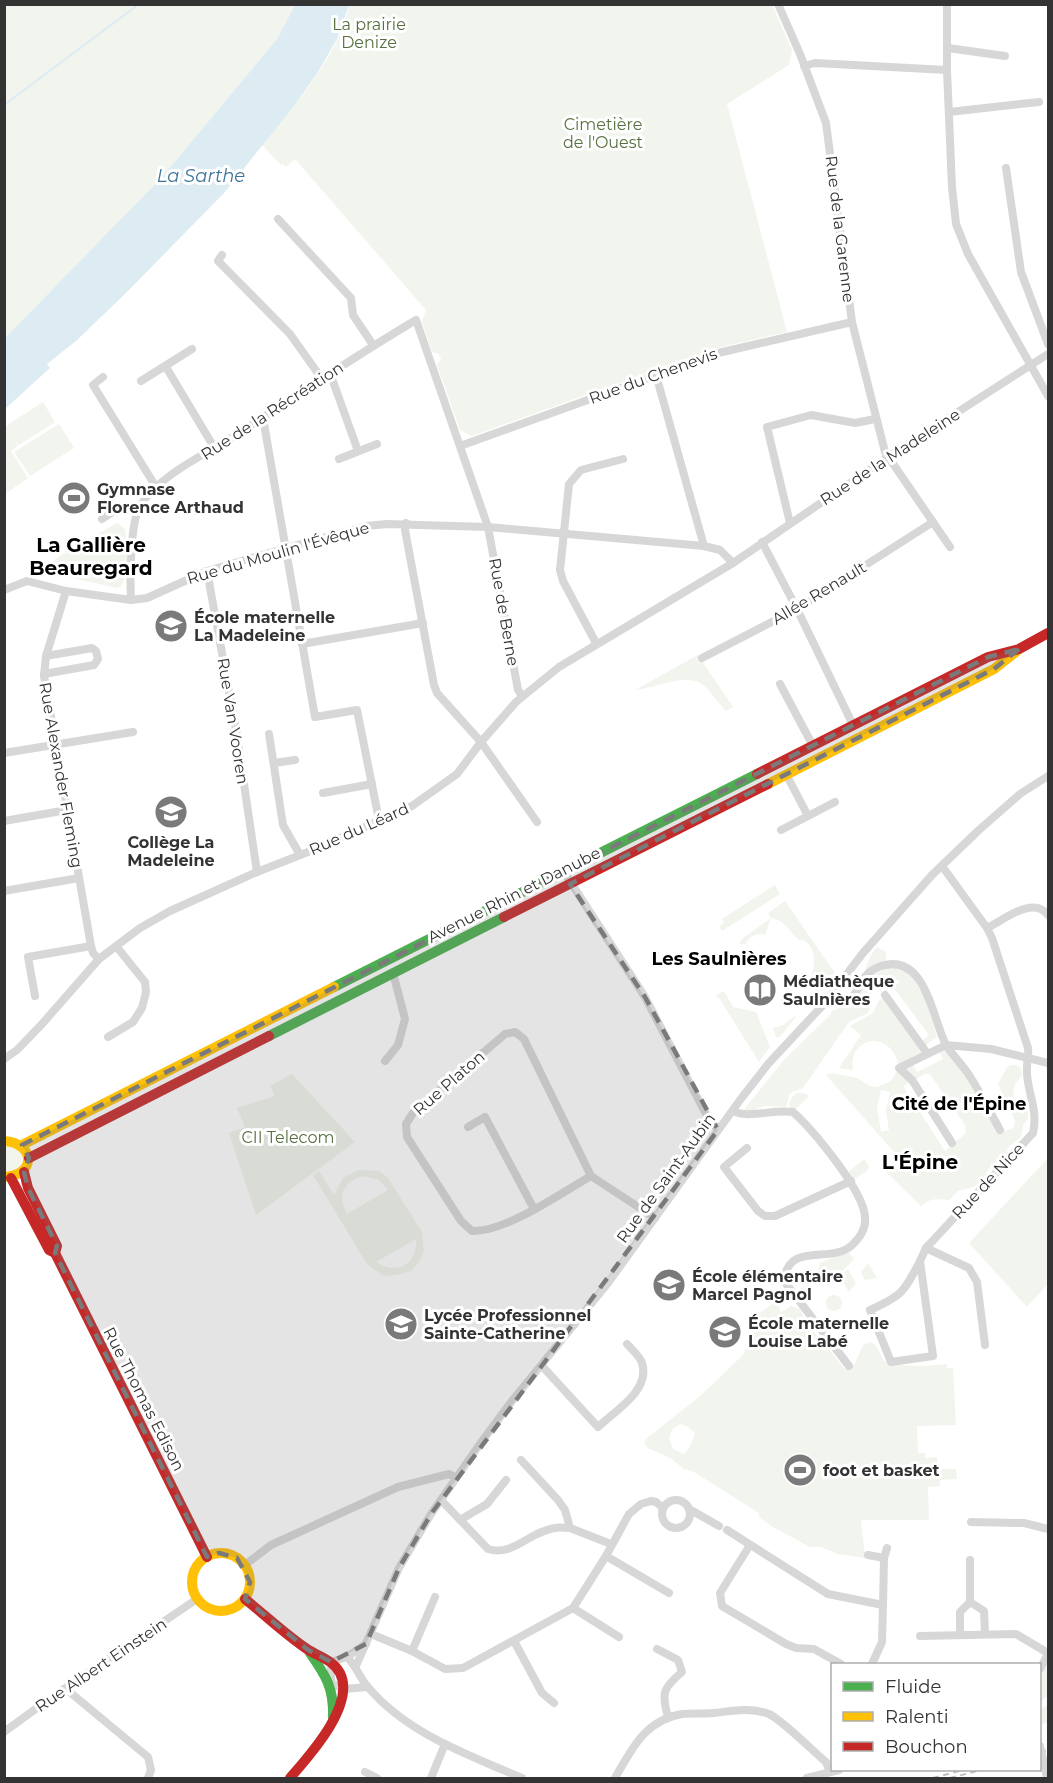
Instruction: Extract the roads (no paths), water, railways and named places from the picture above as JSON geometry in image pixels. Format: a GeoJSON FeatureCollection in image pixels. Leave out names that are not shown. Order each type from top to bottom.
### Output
{"type":"FeatureCollection","features":[{"type":"Feature","properties":{"kind":"main road"},"geometry":{"type":"LineString","coordinates":[[1015,652],[1048,633]]}},
{"type":"Feature","properties":{"kind":"main road","name":"Avenue Rhin et Danube"},"geometry":{"type":"LineString","coordinates":[[22,1145],[988,657],[1015,652]]}},
{"type":"Feature","properties":{"kind":"main road","name":"Avenue Rhin et Danube"},"geometry":{"type":"LineString","coordinates":[[28,1158],[994,669],[1015,652]]}},
{"type":"Feature","properties":{"kind":"main road"},"geometry":{"type":"LineString","coordinates":[[6,1138],[22,1145],[28,1158],[24,1172],[8,1178]]}},
{"type":"Feature","properties":{"kind":"main road","name":"Rue Thomas Edison"},"geometry":{"type":"LineString","coordinates":[[24,1172],[28,1188],[57,1245],[54,1253]]}},
{"type":"Feature","properties":{"kind":"main road","name":"Rue Thomas Edison"},"geometry":{"type":"LineString","coordinates":[[8,1178],[20,1192],[49,1250],[54,1253],[207,1557]]}},
{"type":"Feature","properties":{"kind":"main road"},"geometry":{"type":"LineString","coordinates":[[219,1553],[229,1554],[244,1565],[250,1582],[249,1590],[244,1599],[230,1610],[220,1611],[205,1606],[198,1599],[192,1584],[193,1574],[201,1561],[219,1553]]}},
{"type":"Feature","properties":{"kind":"main road"},"geometry":{"type":"LineString","coordinates":[[244,1599],[308,1650],[331,1662],[340,1676],[344,1689],[339,1711],[321,1740],[290,1779]]}},
{"type":"Feature","properties":{"kind":"main road"},"geometry":{"type":"LineString","coordinates":[[308,1650],[331,1683],[334,1700],[333,1718]]}},
{"type":"Feature","properties":{"kind":"street","name":"Rue de la Garenne"},"geometry":{"type":"LineString","coordinates":[[778,4],[826,123],[852,322],[875,419],[888,457],[950,547]]}},
{"type":"Feature","properties":{"kind":"street"},"geometry":{"type":"LineString","coordinates":[[948,4],[947,69],[952,187],[956,224],[968,254],[1048,396]]}},
{"type":"Feature","properties":{"kind":"street"},"geometry":{"type":"LineString","coordinates":[[948,48],[1005,56]]}},
{"type":"Feature","properties":{"kind":"street"},"geometry":{"type":"LineString","coordinates":[[804,66],[815,63],[947,69]]}},
{"type":"Feature","properties":{"kind":"street"},"geometry":{"type":"LineString","coordinates":[[949,112],[1038,102]]}},
{"type":"Feature","properties":{"kind":"street"},"geometry":{"type":"LineString","coordinates":[[1006,168],[1022,272],[1048,344]]}},
{"type":"Feature","properties":{"kind":"street"},"geometry":{"type":"LineString","coordinates":[[278,219],[351,298],[353,315],[373,345]]}},
{"type":"Feature","properties":{"kind":"street"},"geometry":{"type":"LineString","coordinates":[[222,255],[218,261],[290,334],[322,379]]}},
{"type":"Feature","properties":{"kind":"street","name":"Rue de la Récréation"},"geometry":{"type":"LineString","coordinates":[[137,511],[156,487],[168,477],[215,449],[373,345],[416,320]]}},
{"type":"Feature","properties":{"kind":"street","name":"Rue de Berne"},"geometry":{"type":"LineString","coordinates":[[416,320],[488,527],[518,690],[522,696]]}},
{"type":"Feature","properties":{"kind":"street","name":"Rue du Chenevis"},"geometry":{"type":"LineString","coordinates":[[460,446],[718,353],[852,322]]}},
{"type":"Feature","properties":{"kind":"street"},"geometry":{"type":"LineString","coordinates":[[141,381],[192,349]]}},
{"type":"Feature","properties":{"kind":"street","name":"Rue de la Madeleine"},"geometry":{"type":"LineString","coordinates":[[733,562],[888,457],[1048,354]]}},
{"type":"Feature","properties":{"kind":"street"},"geometry":{"type":"LineString","coordinates":[[165,367],[215,449]]}},
{"type":"Feature","properties":{"kind":"street"},"geometry":{"type":"LineString","coordinates":[[330,373],[358,451]]}},
{"type":"Feature","properties":{"kind":"street"},"geometry":{"type":"LineString","coordinates":[[656,375],[704,546]]}},
{"type":"Feature","properties":{"kind":"street"},"geometry":{"type":"LineString","coordinates":[[103,377],[93,385],[156,487]]}},
{"type":"Feature","properties":{"kind":"street"},"geometry":{"type":"LineString","coordinates":[[790,523],[767,427],[811,416],[855,423],[875,419]]}},
{"type":"Feature","properties":{"kind":"street"},"geometry":{"type":"LineString","coordinates":[[263,418],[286,548],[285,558],[315,717],[357,710],[380,820]]}},
{"type":"Feature","properties":{"kind":"street"},"geometry":{"type":"LineString","coordinates":[[339,459],[377,444]]}},
{"type":"Feature","properties":{"kind":"street"},"geometry":{"type":"LineString","coordinates":[[596,643],[560,570],[569,484],[576,473],[581,470],[623,459]]}},
{"type":"Feature","properties":{"kind":"street"},"geometry":{"type":"LineString","coordinates":[[102,519],[122,506],[137,511],[132,548],[131,600]]}},
{"type":"Feature","properties":{"kind":"street","name":"Allée Renault"},"geometry":{"type":"LineString","coordinates":[[702,658],[797,609],[933,522]]}},
{"type":"Feature","properties":{"kind":"street"},"geometry":{"type":"LineString","coordinates":[[406,523],[405,530],[437,693],[481,742],[537,822]]}},
{"type":"Feature","properties":{"kind":"street","name":"Rue du Moulin l'Évêque"},"geometry":{"type":"LineString","coordinates":[[4,590],[27,581],[66,591],[131,600],[147,598],[207,572],[286,548],[366,526],[406,523],[488,527],[704,546],[720,550],[733,562]]}},
{"type":"Feature","properties":{"kind":"street"},"geometry":{"type":"LineString","coordinates":[[762,542],[853,726]]}},
{"type":"Feature","properties":{"kind":"street","name":"Rue du Léard"},"geometry":{"type":"LineString","coordinates":[[4,1059],[17,1050],[42,1024],[99,959],[140,928],[170,911],[412,806],[457,774],[481,742],[522,696],[559,667],[733,562]]}},
{"type":"Feature","properties":{"kind":"street","name":"Rue Van Vooren"},"geometry":{"type":"LineString","coordinates":[[207,572],[236,730],[257,872]]}},
{"type":"Feature","properties":{"kind":"street","name":"Rue Alexander Fleming"},"geometry":{"type":"LineString","coordinates":[[66,591],[46,656],[44,674],[91,945],[93,953],[99,959]]}},
{"type":"Feature","properties":{"kind":"street"},"geometry":{"type":"LineString","coordinates":[[303,644],[423,623]]}},
{"type":"Feature","properties":{"kind":"street"},"geometry":{"type":"LineString","coordinates":[[44,674],[94,665],[98,659],[96,651],[92,648],[46,656]]}},
{"type":"Feature","properties":{"kind":"street"},"geometry":{"type":"LineString","coordinates":[[780,684],[813,746]]}},
{"type":"Feature","properties":{"kind":"street"},"geometry":{"type":"LineString","coordinates":[[4,753],[133,732]]}},
{"type":"Feature","properties":{"kind":"street"},"geometry":{"type":"LineString","coordinates":[[269,734],[284,825],[300,855]]}},
{"type":"Feature","properties":{"kind":"street"},"geometry":{"type":"LineString","coordinates":[[274,763],[295,760]]}},
{"type":"Feature","properties":{"kind":"street"},"geometry":{"type":"LineString","coordinates":[[786,774],[808,816]]}},
{"type":"Feature","properties":{"kind":"street","name":"Rue de Saint-Aubin"},"geometry":{"type":"LineString","coordinates":[[356,1666],[399,1568],[456,1478],[512,1401],[608,1283],[768,1064],[830,997],[863,953],[942,866],[1020,794],[1048,776]]}},
{"type":"Feature","properties":{"kind":"street"},"geometry":{"type":"LineString","coordinates":[[323,793],[372,784]]}},
{"type":"Feature","properties":{"kind":"street"},"geometry":{"type":"LineString","coordinates":[[781,830],[836,802]]}},
{"type":"Feature","properties":{"kind":"street"},"geometry":{"type":"LineString","coordinates":[[4,821],[67,810]]}},
{"type":"Feature","properties":{"kind":"street","name":"Rue de Nice"},"geometry":{"type":"LineString","coordinates":[[920,1261],[933,1356],[891,1362],[870,1310],[893,1300],[905,1289],[926,1248],[1033,1133],[1036,1122],[1026,1067],[1029,1058],[1028,1048],[987,928],[942,866]]}},
{"type":"Feature","properties":{"kind":"street"},"geometry":{"type":"LineString","coordinates":[[564,872],[645,997],[705,1112],[718,1130]]}},
{"type":"Feature","properties":{"kind":"street"},"geometry":{"type":"LineString","coordinates":[[4,891],[79,878]]}},
{"type":"Feature","properties":{"kind":"street"},"geometry":{"type":"LineString","coordinates":[[987,928],[1026,908],[1036,906],[1045,910],[1048,915]]}},
{"type":"Feature","properties":{"kind":"street"},"geometry":{"type":"LineString","coordinates":[[35,996],[28,957],[91,945]]}},
{"type":"Feature","properties":{"kind":"street"},"geometry":{"type":"LineString","coordinates":[[108,1038],[132,1022],[142,1008],[146,992],[145,982],[116,946]]}},
{"type":"Feature","properties":{"kind":"street"},"geometry":{"type":"LineString","coordinates":[[830,997],[840,1001],[848,1000],[856,995],[863,977],[878,967],[887,965],[907,969],[925,988],[946,1045],[970,1076],[1000,1130]]}},
{"type":"Feature","properties":{"kind":"street"},"geometry":{"type":"LineString","coordinates":[[385,1061],[398,1045],[405,1019],[393,973]]}},
{"type":"Feature","properties":{"kind":"street"},"geometry":{"type":"LineString","coordinates":[[885,996],[927,1053]]}},
{"type":"Feature","properties":{"kind":"street","name":"Rue Platon"},"geometry":{"type":"LineString","coordinates":[[515,1032],[524,1039],[591,1176],[534,1209],[493,1229],[472,1231],[461,1221],[407,1137],[406,1124],[413,1113],[505,1034],[515,1032]]}},
{"type":"Feature","properties":{"kind":"street"},"geometry":{"type":"LineString","coordinates":[[952,1143],[912,1080],[899,1068],[946,1045],[990,1049],[1048,1063]]}},
{"type":"Feature","properties":{"kind":"street"},"geometry":{"type":"LineString","coordinates":[[733,1111],[751,1115],[766,1111],[793,1112],[851,1181],[866,1218],[862,1234],[849,1248],[835,1253],[805,1255],[792,1262],[785,1271],[784,1281],[849,1366]]}},
{"type":"Feature","properties":{"kind":"street"},"geometry":{"type":"LineString","coordinates":[[468,1127],[485,1117],[534,1209]]}},
{"type":"Feature","properties":{"kind":"street"},"geometry":{"type":"LineString","coordinates":[[747,1148],[724,1167],[758,1211],[765,1215],[774,1216],[851,1181]]}},
{"type":"Feature","properties":{"kind":"street"},"geometry":{"type":"LineString","coordinates":[[591,1176],[655,1218]]}},
{"type":"Feature","properties":{"kind":"street"},"geometry":{"type":"LineString","coordinates":[[926,1248],[969,1268],[977,1282],[985,1345]]}},
{"type":"Feature","properties":{"kind":"street"},"geometry":{"type":"LineString","coordinates":[[542,1366],[598,1427],[637,1390],[644,1376],[642,1361],[627,1344]]}},
{"type":"Feature","properties":{"kind":"street"},"geometry":{"type":"LineString","coordinates":[[522,1460],[558,1500],[565,1510],[570,1528]]}},
{"type":"Feature","properties":{"kind":"street"},"geometry":{"type":"LineString","coordinates":[[244,1565],[271,1545],[398,1487],[449,1474],[456,1478]]}},
{"type":"Feature","properties":{"kind":"street"},"geometry":{"type":"LineString","coordinates":[[460,1520],[487,1504],[506,1480]]}},
{"type":"Feature","properties":{"kind":"street"},"geometry":{"type":"LineString","coordinates":[[441,1500],[488,1549],[496,1552],[505,1551],[555,1528],[570,1528],[611,1544]]}},
{"type":"Feature","properties":{"kind":"street"},"geometry":{"type":"LineString","coordinates":[[689,1509],[690,1514],[686,1523],[678,1528],[668,1526],[664,1522],[663,1508],[669,1501],[679,1500],[689,1509],[828,1594],[883,1605]]}},
{"type":"Feature","properties":{"kind":"street"},"geometry":{"type":"LineString","coordinates":[[371,1634],[445,1669],[463,1668],[573,1608],[629,1514],[651,1501],[657,1502],[663,1508]]}},
{"type":"Feature","properties":{"kind":"street"},"geometry":{"type":"LineString","coordinates":[[971,1522],[1024,1523],[1048,1529]]}},
{"type":"Feature","properties":{"kind":"street"},"geometry":{"type":"LineString","coordinates":[[750,1545],[720,1593],[722,1606],[796,1648],[814,1649],[838,1663]]}},
{"type":"Feature","properties":{"kind":"street"},"geometry":{"type":"LineString","coordinates":[[873,1663],[882,1642],[884,1558],[887,1548]]}},
{"type":"Feature","properties":{"kind":"street"},"geometry":{"type":"LineString","coordinates":[[868,1555],[884,1558]]}},
{"type":"Feature","properties":{"kind":"street"},"geometry":{"type":"LineString","coordinates":[[606,1556],[669,1593]]}},
{"type":"Feature","properties":{"kind":"street"},"geometry":{"type":"LineString","coordinates":[[960,1634],[960,1611],[970,1602],[970,1560]]}},
{"type":"Feature","properties":{"kind":"street"},"geometry":{"type":"LineString","coordinates":[[412,1652],[435,1597]]}},
{"type":"Feature","properties":{"kind":"street","name":"Rue Albert Einstein"},"geometry":{"type":"LineString","coordinates":[[4,1732],[198,1599]]}},
{"type":"Feature","properties":{"kind":"street"},"geometry":{"type":"LineString","coordinates":[[970,1602],[984,1611],[985,1633]]}},
{"type":"Feature","properties":{"kind":"street"},"geometry":{"type":"LineString","coordinates":[[573,1608],[619,1637]]}},
{"type":"Feature","properties":{"kind":"street"},"geometry":{"type":"LineString","coordinates":[[920,1636],[1017,1634],[1048,1653],[1041,1667]]}},
{"type":"Feature","properties":{"kind":"street"},"geometry":{"type":"LineString","coordinates":[[514,1641],[542,1693],[554,1703]]}},
{"type":"Feature","properties":{"kind":"street","name":"Rue de Saint-Aubin"},"geometry":{"type":"LineString","coordinates":[[331,1662],[347,1657],[366,1644]]}},
{"type":"Feature","properties":{"kind":"street"},"geometry":{"type":"LineString","coordinates":[[657,1649],[678,1660],[682,1672],[664,1690],[663,1696],[668,1717]]}},
{"type":"Feature","properties":{"kind":"street"},"geometry":{"type":"LineString","coordinates":[[347,1657],[356,1666],[367,1687],[420,1731],[522,1779]]}},
{"type":"Feature","properties":{"kind":"street"},"geometry":{"type":"LineString","coordinates":[[331,1662],[331,1683],[344,1689],[367,1687]]}},
{"type":"Feature","properties":{"kind":"street"},"geometry":{"type":"LineString","coordinates":[[66,1689],[148,1757],[151,1770],[148,1779]]}},
{"type":"Feature","properties":{"kind":"street"},"geometry":{"type":"LineString","coordinates":[[615,1779],[639,1738],[651,1726],[668,1717],[742,1709],[771,1715],[831,1768]]}},
{"type":"Feature","properties":{"kind":"street"},"geometry":{"type":"LineString","coordinates":[[431,1779],[445,1744]]}},
{"type":"Feature","properties":{"kind":"street"},"geometry":{"type":"LineString","coordinates":[[1041,1750],[1047,1779]]}},
{"type":"Feature","properties":{"kind":"street"},"geometry":{"type":"LineString","coordinates":[[807,1779],[834,1771]]}},
{"type":"Feature","properties":{"kind":"street"},"geometry":{"type":"LineString","coordinates":[[365,1772],[377,1779]]}},
{"type":"Feature","properties":{"kind":"water","name":"La Sarthe"},"geometry":{"type":"Polygon","coordinates":[[[295,5],[349,5],[337,39],[318,72],[294,106],[224,193],[125,294],[76,341],[47,364],[50,368],[5,409],[5,338],[162,177],[277,39],[295,5]]]}},
{"type":"Feature","properties":{"kind":"waterway"},"geometry":{"type":"LineString","coordinates":[[4,105],[139,4]]}},
{"type":"Feature","properties":{"kind":"railway"},"geometry":{"type":"LineString","coordinates":[[1041,1752],[1048,1750]]}},
{"type":"Feature","properties":{"kind":"railway"},"geometry":{"type":"LineString","coordinates":[[933,1778],[959,1771]]}},
{"type":"Feature","properties":{"kind":"railway"},"geometry":{"type":"LineString","coordinates":[[950,1778],[977,1771]]}},
{"type":"Feature","properties":{"kind":"place","name":"Gymnase Florence Arthaud"},"geometry":{"type":"Point","coordinates":[74,498]}},
{"type":"Feature","properties":{"kind":"place","name":"École maternelle La Madeleine"},"geometry":{"type":"Point","coordinates":[171,626]}},
{"type":"Feature","properties":{"kind":"place","name":"Collège La Madeleine"},"geometry":{"type":"Point","coordinates":[171,812]}},
{"type":"Feature","properties":{"kind":"place","name":"Médiathèque Saulnières"},"geometry":{"type":"Point","coordinates":[760,990]}},
{"type":"Feature","properties":{"kind":"place","name":"École élémentaire Marcel Pagnol"},"geometry":{"type":"Point","coordinates":[669,1285]}},
{"type":"Feature","properties":{"kind":"place","name":"Lycée Professionnel Sainte-Catherine"},"geometry":{"type":"Point","coordinates":[401,1324]}},
{"type":"Feature","properties":{"kind":"place","name":"École maternelle Louise Labé"},"geometry":{"type":"Point","coordinates":[725,1332]}},
{"type":"Feature","properties":{"kind":"place","name":"foot et basket"},"geometry":{"type":"Point","coordinates":[800,1470]}},
{"type":"Feature","properties":{"kind":"district","name":"La Gallière Beauregard"},"geometry":{"type":"Point","coordinates":[91,556]}},
{"type":"Feature","properties":{"kind":"district","name":"Les Saulnières"},"geometry":{"type":"Point","coordinates":[719,959]}},
{"type":"Feature","properties":{"kind":"district","name":"Cité de l'Épine"},"geometry":{"type":"Point","coordinates":[959,1104]}},
{"type":"Feature","properties":{"kind":"district","name":"L'Épine"},"geometry":{"type":"Point","coordinates":[920,1162]}},
{"type":"Feature","properties":{"kind":"park label","name":"La prairie Denize"},"geometry":{"type":"Point","coordinates":[369,33]}},
{"type":"Feature","properties":{"kind":"park label","name":"Cimetière de l'Ouest"},"geometry":{"type":"Point","coordinates":[603,133]}},
{"type":"Feature","properties":{"kind":"park label","name":"CII Telecom"},"geometry":{"type":"Point","coordinates":[288,1137]}}]}
